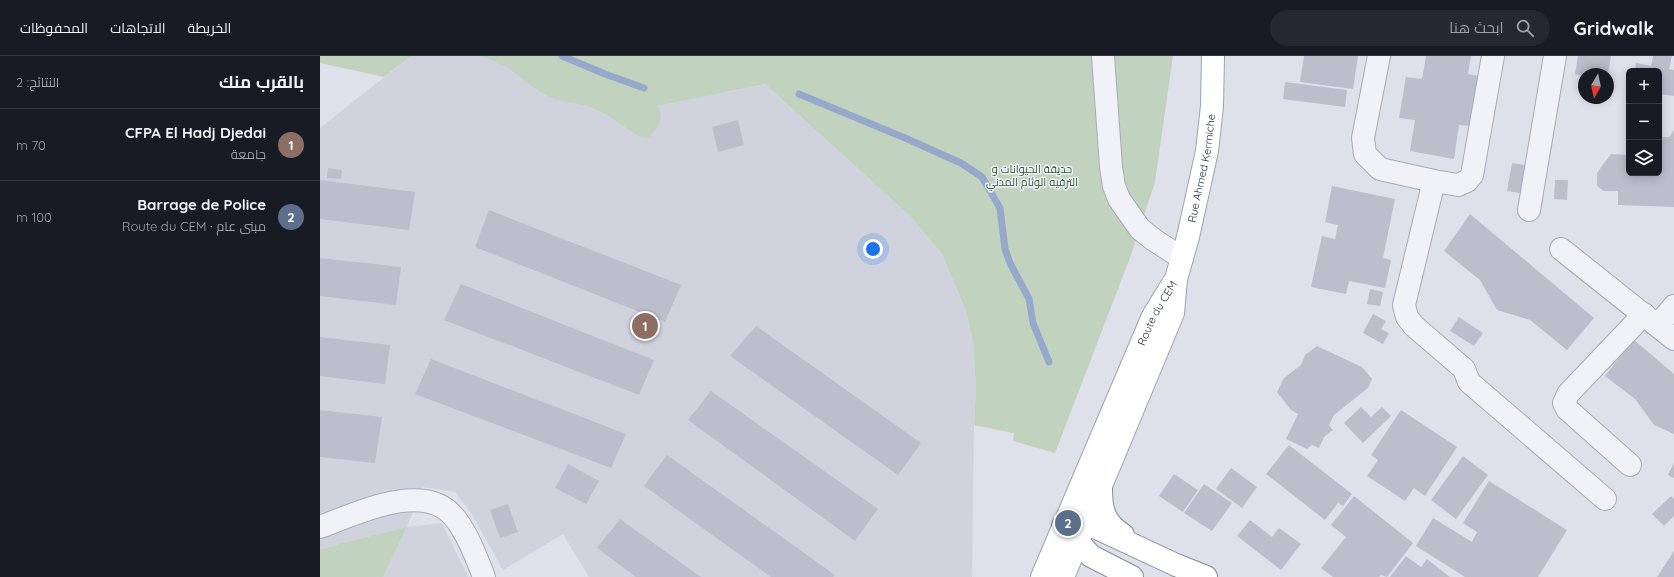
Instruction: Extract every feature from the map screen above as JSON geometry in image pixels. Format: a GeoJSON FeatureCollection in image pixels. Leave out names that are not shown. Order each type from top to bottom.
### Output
{"type":"FeatureCollection","features":[{"type":"Feature","properties":{"kind":"main road","name":"Rue Ahmed Kermiche"},"geometry":{"type":"LineString","coordinates":[[1176,279],[1188,237],[1207,151],[1212,106],[1214,56]]}},
{"type":"Feature","properties":{"kind":"main road","name":"Route du CEM"},"geometry":{"type":"LineString","coordinates":[[1063,577],[1173,313],[1176,279]]}},
{"type":"Feature","properties":{"kind":"main road","name":"Route du CEM"},"geometry":{"type":"LineString","coordinates":[[1042,577],[1153,316],[1176,279]]}},
{"type":"Feature","properties":{"kind":"main road"},"geometry":{"type":"LineString","coordinates":[[1101,488],[1101,504],[1109,524],[1127,538],[1176,565]]}},
{"type":"Feature","properties":{"kind":"main road"},"geometry":{"type":"LineString","coordinates":[[1063,526],[1176,565],[1206,577]]}},
{"type":"Feature","properties":{"kind":"main road"},"geometry":{"type":"LineString","coordinates":[[1082,532],[1091,556],[1132,577]]}},
{"type":"Feature","properties":{"kind":"street"},"geometry":{"type":"LineString","coordinates":[[1103,56],[1111,167],[1114,186],[1119,199],[1140,229],[1182,258]]}},
{"type":"Feature","properties":{"kind":"street"},"geometry":{"type":"LineString","coordinates":[[1379,56],[1363,138],[1365,154],[1380,169],[1458,185],[1466,181],[1472,175],[1493,56]]}},
{"type":"Feature","properties":{"kind":"street"},"geometry":{"type":"LineString","coordinates":[[1529,210],[1555,56]]}},
{"type":"Feature","properties":{"kind":"street"},"geometry":{"type":"LineString","coordinates":[[1434,181],[1404,305],[1407,317],[1414,326],[1464,369],[1469,382],[1473,386],[1605,499]]}},
{"type":"Feature","properties":{"kind":"street"},"geometry":{"type":"LineString","coordinates":[[1561,249],[1658,326]]}},
{"type":"Feature","properties":{"kind":"street"},"geometry":{"type":"LineString","coordinates":[[1630,465],[1567,409],[1564,403],[1568,394],[1658,326],[1674,306]]}},
{"type":"Feature","properties":{"kind":"street"},"geometry":{"type":"LineString","coordinates":[[320,527],[370,509],[402,500],[434,502],[454,516],[472,548],[484,577]]}},
{"type":"Feature","properties":{"kind":"shaded area"},"geometry":{"type":"Polygon","coordinates":[[[411,56],[482,56],[642,109],[765,84],[911,217],[942,254],[966,311],[973,341],[976,388],[974,425],[972,577],[589,577],[563,534],[503,570],[471,513],[455,492],[423,487],[407,527],[320,550],[320,128],[411,56]]]}},
{"type":"Feature","properties":{"kind":"shaded area"},"geometry":{"type":"Polygon","coordinates":[[[442,523],[468,577],[383,577],[407,527],[442,523]]]}},
{"type":"Feature","properties":{"kind":"green space"},"geometry":{"type":"Polygon","coordinates":[[[320,56],[411,56],[384,77],[320,63],[320,56]]]}},
{"type":"Feature","properties":{"kind":"green space","name":"حديقة الحيوانات و الترفيه الوئام المدني"},"geometry":{"type":"Polygon","coordinates":[[[482,56],[1173,56],[1155,182],[1131,255],[1055,453],[1013,441],[1014,433],[974,425],[976,388],[973,341],[966,311],[942,254],[911,217],[765,84],[657,106],[661,114],[658,126],[649,137],[638,136],[607,115],[595,109],[584,105],[556,100],[537,90],[507,67],[482,56]]]}},
{"type":"Feature","properties":{"kind":"green space"},"geometry":{"type":"Polygon","coordinates":[[[407,527],[383,577],[320,577],[320,550],[407,527]]]}},
{"type":"Feature","properties":{"kind":"building"},"geometry":{"type":"Polygon","coordinates":[[[1304,56],[1358,56],[1353,89],[1300,82],[1304,56]]]}},
{"type":"Feature","properties":{"kind":"building"},"geometry":{"type":"Polygon","coordinates":[[[1426,56],[1471,56],[1468,74],[1479,76],[1471,126],[1459,125],[1454,159],[1410,151],[1415,120],[1399,118],[1406,77],[1422,79],[1426,56]]]}},
{"type":"Feature","properties":{"kind":"building"},"geometry":{"type":"Polygon","coordinates":[[[1578,56],[1611,56],[1609,68],[1578,68],[1578,75],[1575,74],[1578,56]]]}},
{"type":"Feature","properties":{"kind":"building"},"geometry":{"type":"Polygon","coordinates":[[[1653,56],[1672,56],[1669,69],[1674,70],[1674,96],[1662,94],[1662,68],[1635,68],[1636,63],[1651,66],[1653,56]]]}},
{"type":"Feature","properties":{"kind":"building"},"geometry":{"type":"Polygon","coordinates":[[[1285,82],[1347,90],[1345,107],[1283,99],[1285,82]]]}},
{"type":"Feature","properties":{"kind":"building"},"geometry":{"type":"Polygon","coordinates":[[[738,120],[744,145],[718,152],[712,127],[738,120]]]}},
{"type":"Feature","properties":{"kind":"building"},"geometry":{"type":"Polygon","coordinates":[[[1674,130],[1674,207],[1618,205],[1618,191],[1604,191],[1597,186],[1597,173],[1611,154],[1626,155],[1626,176],[1662,176],[1662,137],[1669,137],[1674,130]]]}},
{"type":"Feature","properties":{"kind":"building"},"geometry":{"type":"Polygon","coordinates":[[[1512,163],[1531,166],[1526,194],[1507,191],[1512,163]]]}},
{"type":"Feature","properties":{"kind":"building"},"geometry":{"type":"Polygon","coordinates":[[[328,168],[342,170],[341,179],[327,178],[328,168]]]}},
{"type":"Feature","properties":{"kind":"building"},"geometry":{"type":"Polygon","coordinates":[[[320,180],[415,192],[409,230],[320,219],[320,180]]]}},
{"type":"Feature","properties":{"kind":"building"},"geometry":{"type":"Polygon","coordinates":[[[1555,180],[1568,180],[1567,200],[1554,199],[1555,180]]]}},
{"type":"Feature","properties":{"kind":"building"},"geometry":{"type":"Polygon","coordinates":[[[1332,186],[1395,199],[1383,258],[1391,260],[1385,288],[1349,281],[1346,294],[1311,287],[1322,236],[1335,239],[1338,225],[1325,222],[1332,186]]]}},
{"type":"Feature","properties":{"kind":"building"},"geometry":{"type":"Polygon","coordinates":[[[489,210],[681,285],[665,322],[475,247],[489,210]]]}},
{"type":"Feature","properties":{"kind":"building"},"geometry":{"type":"Polygon","coordinates":[[[1470,214],[1594,318],[1567,350],[1530,320],[1497,310],[1480,280],[1444,251],[1470,214]]]}},
{"type":"Feature","properties":{"kind":"building"},"geometry":{"type":"Polygon","coordinates":[[[320,258],[401,267],[396,305],[320,296],[320,258]]]}},
{"type":"Feature","properties":{"kind":"building"},"geometry":{"type":"Polygon","coordinates":[[[461,284],[654,360],[639,395],[444,320],[461,284]]]}},
{"type":"Feature","properties":{"kind":"building"},"geometry":{"type":"Polygon","coordinates":[[[1370,289],[1383,292],[1380,306],[1367,304],[1370,289]]]}},
{"type":"Feature","properties":{"kind":"building"},"geometry":{"type":"Polygon","coordinates":[[[1373,314],[1386,321],[1381,329],[1389,333],[1383,344],[1363,333],[1373,314]]]}},
{"type":"Feature","properties":{"kind":"building"},"geometry":{"type":"Polygon","coordinates":[[[1459,317],[1483,333],[1474,346],[1450,331],[1459,317]]]}},
{"type":"Feature","properties":{"kind":"building"},"geometry":{"type":"Polygon","coordinates":[[[756,326],[921,443],[898,475],[730,356],[756,326]]]}},
{"type":"Feature","properties":{"kind":"building"},"geometry":{"type":"Polygon","coordinates":[[[320,337],[390,345],[385,384],[320,376],[320,337]]]}},
{"type":"Feature","properties":{"kind":"building"},"geometry":{"type":"Polygon","coordinates":[[[1633,339],[1674,374],[1674,434],[1654,425],[1635,399],[1605,376],[1633,339]]]}},
{"type":"Feature","properties":{"kind":"building"},"geometry":{"type":"Polygon","coordinates":[[[1317,346],[1362,367],[1372,379],[1368,388],[1334,415],[1329,425],[1333,430],[1324,437],[1319,448],[1312,445],[1307,449],[1286,439],[1298,414],[1291,410],[1277,392],[1284,378],[1301,365],[1305,355],[1317,346]]]}},
{"type":"Feature","properties":{"kind":"building"},"geometry":{"type":"Polygon","coordinates":[[[431,359],[626,434],[611,468],[415,394],[431,359]]]}},
{"type":"Feature","properties":{"kind":"building"},"geometry":{"type":"Polygon","coordinates":[[[711,391],[878,509],[855,541],[688,420],[711,391]]]}},
{"type":"Feature","properties":{"kind":"building"},"geometry":{"type":"Polygon","coordinates":[[[1361,407],[1371,417],[1382,407],[1391,416],[1363,443],[1344,423],[1361,407]]]}},
{"type":"Feature","properties":{"kind":"building"},"geometry":{"type":"Polygon","coordinates":[[[320,410],[382,417],[375,463],[320,457],[320,410]]]}},
{"type":"Feature","properties":{"kind":"building"},"geometry":{"type":"Polygon","coordinates":[[[1401,410],[1457,447],[1425,496],[1414,488],[1405,501],[1367,476],[1378,460],[1371,455],[1401,410]]]}},
{"type":"Feature","properties":{"kind":"building"},"geometry":{"type":"Polygon","coordinates":[[[1289,445],[1352,494],[1343,506],[1338,503],[1325,520],[1266,474],[1289,445]]]}},
{"type":"Feature","properties":{"kind":"building"},"geometry":{"type":"Polygon","coordinates":[[[667,455],[835,575],[833,577],[771,577],[644,486],[667,455]]]}},
{"type":"Feature","properties":{"kind":"building"},"geometry":{"type":"Polygon","coordinates":[[[1463,456],[1488,475],[1456,519],[1431,500],[1463,456]]]}},
{"type":"Feature","properties":{"kind":"building"},"geometry":{"type":"Polygon","coordinates":[[[1674,463],[1674,478],[1668,475],[1674,463]]]}},
{"type":"Feature","properties":{"kind":"building"},"geometry":{"type":"Polygon","coordinates":[[[568,464],[599,481],[586,504],[555,488],[568,464]]]}},
{"type":"Feature","properties":{"kind":"building"},"geometry":{"type":"Polygon","coordinates":[[[1231,468],[1257,487],[1242,508],[1216,489],[1231,468]]]}},
{"type":"Feature","properties":{"kind":"building"},"geometry":{"type":"Polygon","coordinates":[[[1174,474],[1198,490],[1183,512],[1159,496],[1174,474]]]}},
{"type":"Feature","properties":{"kind":"building"},"geometry":{"type":"Polygon","coordinates":[[[1489,481],[1567,530],[1538,577],[1465,577],[1416,546],[1433,518],[1472,542],[1477,532],[1463,523],[1489,481]]]}},
{"type":"Feature","properties":{"kind":"building"},"geometry":{"type":"Polygon","coordinates":[[[1204,484],[1232,503],[1212,531],[1184,513],[1204,484]]]}},
{"type":"Feature","properties":{"kind":"building"},"geometry":{"type":"Polygon","coordinates":[[[1354,496],[1413,543],[1387,577],[1381,575],[1379,577],[1333,577],[1321,568],[1346,537],[1331,525],[1354,496]]]}},
{"type":"Feature","properties":{"kind":"building"},"geometry":{"type":"Polygon","coordinates":[[[1671,496],[1674,499],[1674,516],[1664,526],[1652,514],[1671,496]]]}},
{"type":"Feature","properties":{"kind":"building"},"geometry":{"type":"Polygon","coordinates":[[[508,504],[518,532],[500,538],[490,510],[508,504]]]}},
{"type":"Feature","properties":{"kind":"building"},"geometry":{"type":"Polygon","coordinates":[[[620,519],[701,577],[636,577],[597,548],[620,519]]]}},
{"type":"Feature","properties":{"kind":"building"},"geometry":{"type":"Polygon","coordinates":[[[1250,520],[1272,537],[1279,528],[1301,544],[1281,570],[1237,536],[1250,520]]]}},
{"type":"Feature","properties":{"kind":"building"},"geometry":{"type":"Polygon","coordinates":[[[1674,551],[1674,577],[1657,577],[1674,551]]]}},
{"type":"Feature","properties":{"kind":"building"},"geometry":{"type":"Polygon","coordinates":[[[1406,556],[1421,567],[1427,559],[1450,577],[1390,577],[1406,556]]]}},
{"type":"Feature","properties":{"kind":"waterway"},"geometry":{"type":"LineString","coordinates":[[562,56],[644,88]]}},
{"type":"Feature","properties":{"kind":"waterway"},"geometry":{"type":"LineString","coordinates":[[799,94],[961,163],[982,177],[1000,208],[1005,249],[1010,263],[1029,299],[1033,323],[1049,362]]}},
{"type":"Feature","properties":{"kind":"place","name":"CFPA El Hadj Djedai"},"geometry":{"type":"Point","coordinates":[645,326]}},
{"type":"Feature","properties":{"kind":"place","name":"Barrage de Police"},"geometry":{"type":"Point","coordinates":[1068,523]}}]}
